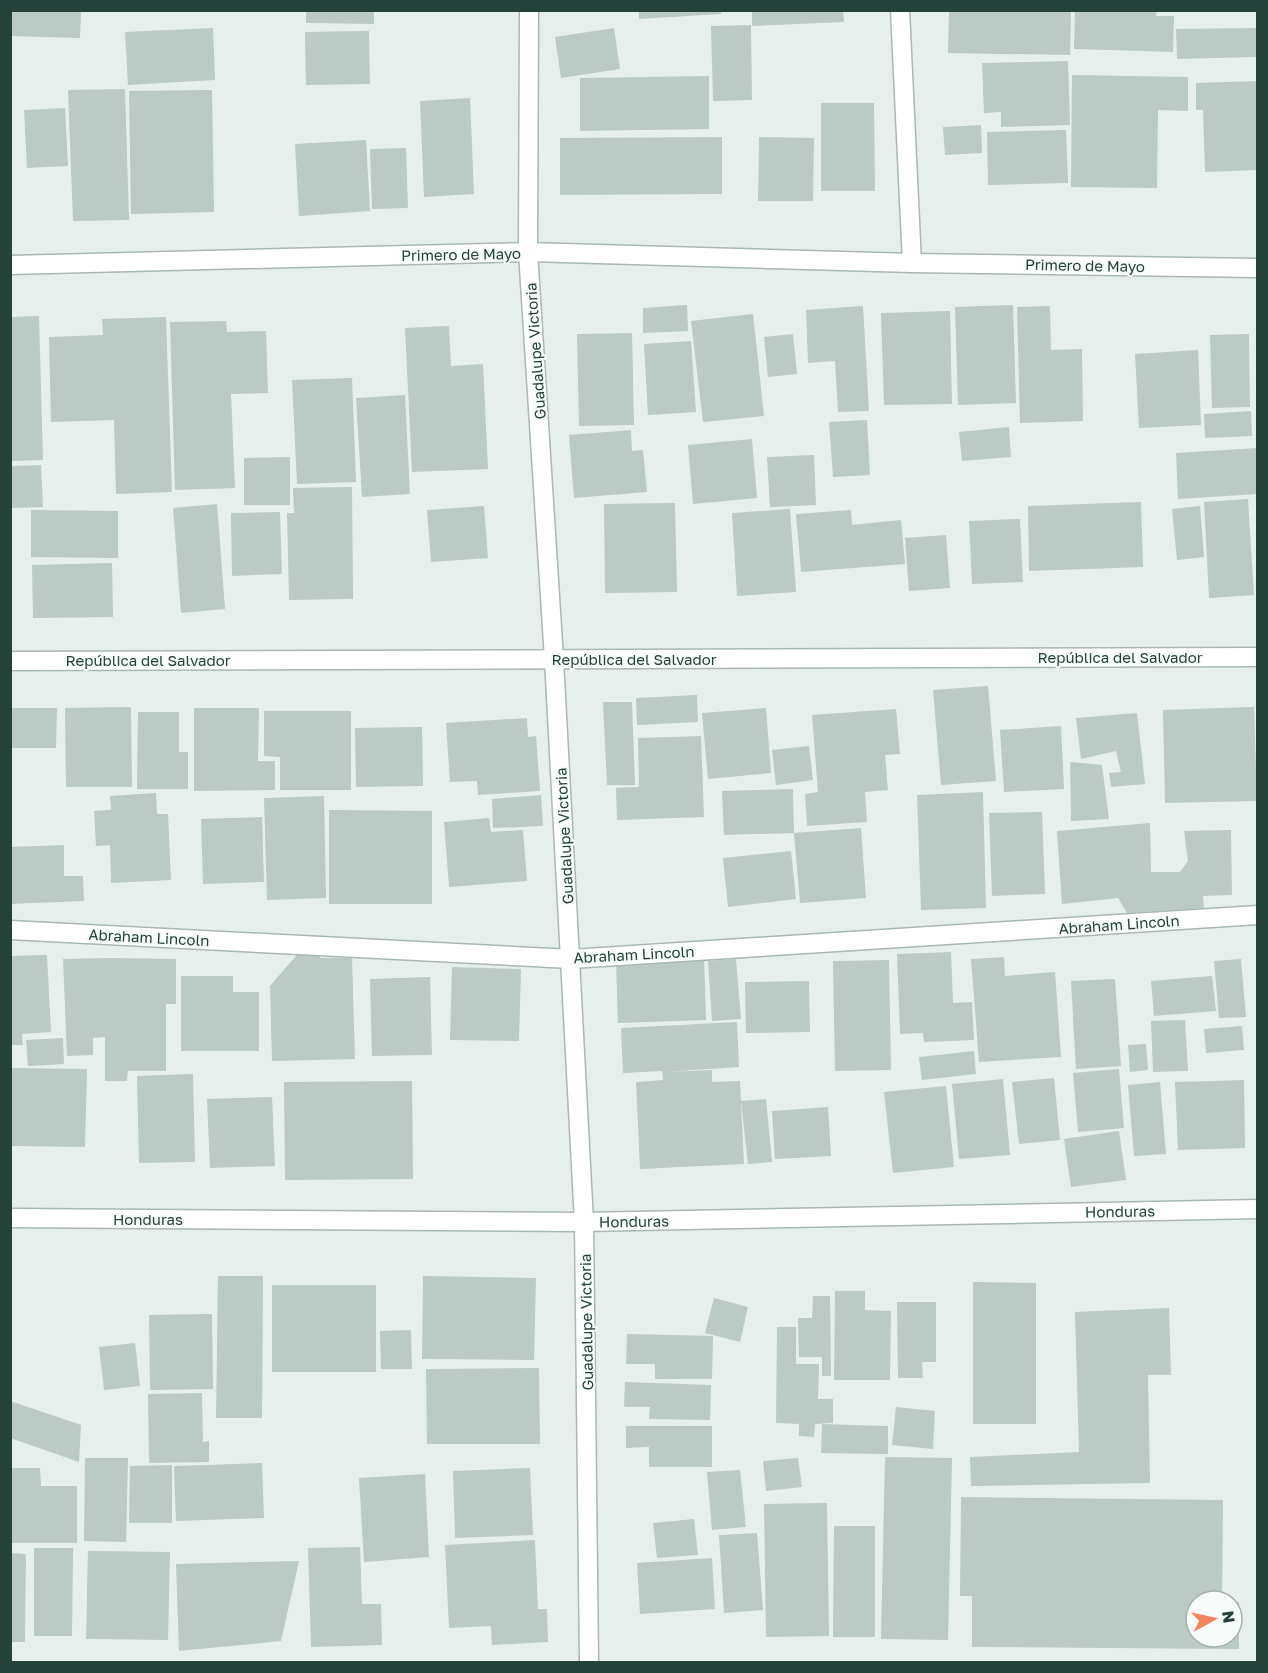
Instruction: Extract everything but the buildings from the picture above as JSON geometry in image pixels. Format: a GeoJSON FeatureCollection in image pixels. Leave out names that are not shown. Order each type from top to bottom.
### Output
{"type":"FeatureCollection","features":[{"type":"Feature","properties":{"kind":"street","name":"Guadalupe Victoria"},"geometry":{"type":"LineString","coordinates":[[529,10],[528,252],[554,659],[584,1222],[589,1662]]}},
{"type":"Feature","properties":{"kind":"street"},"geometry":{"type":"LineString","coordinates":[[900,10],[912,263]]}},
{"type":"Feature","properties":{"kind":"street","name":"Primero de Mayo"},"geometry":{"type":"LineString","coordinates":[[10,265],[528,252],[912,263],[1257,268]]}},
{"type":"Feature","properties":{"kind":"street","name":"República del Salvador"},"geometry":{"type":"LineString","coordinates":[[10,661],[1257,657]]}},
{"type":"Feature","properties":{"kind":"street","name":"Abraham Lincoln"},"geometry":{"type":"LineString","coordinates":[[10,930],[571,959],[1257,915]]}},
{"type":"Feature","properties":{"kind":"street","name":"Honduras"},"geometry":{"type":"LineString","coordinates":[[10,1218],[584,1222],[1257,1209]]}}]}
